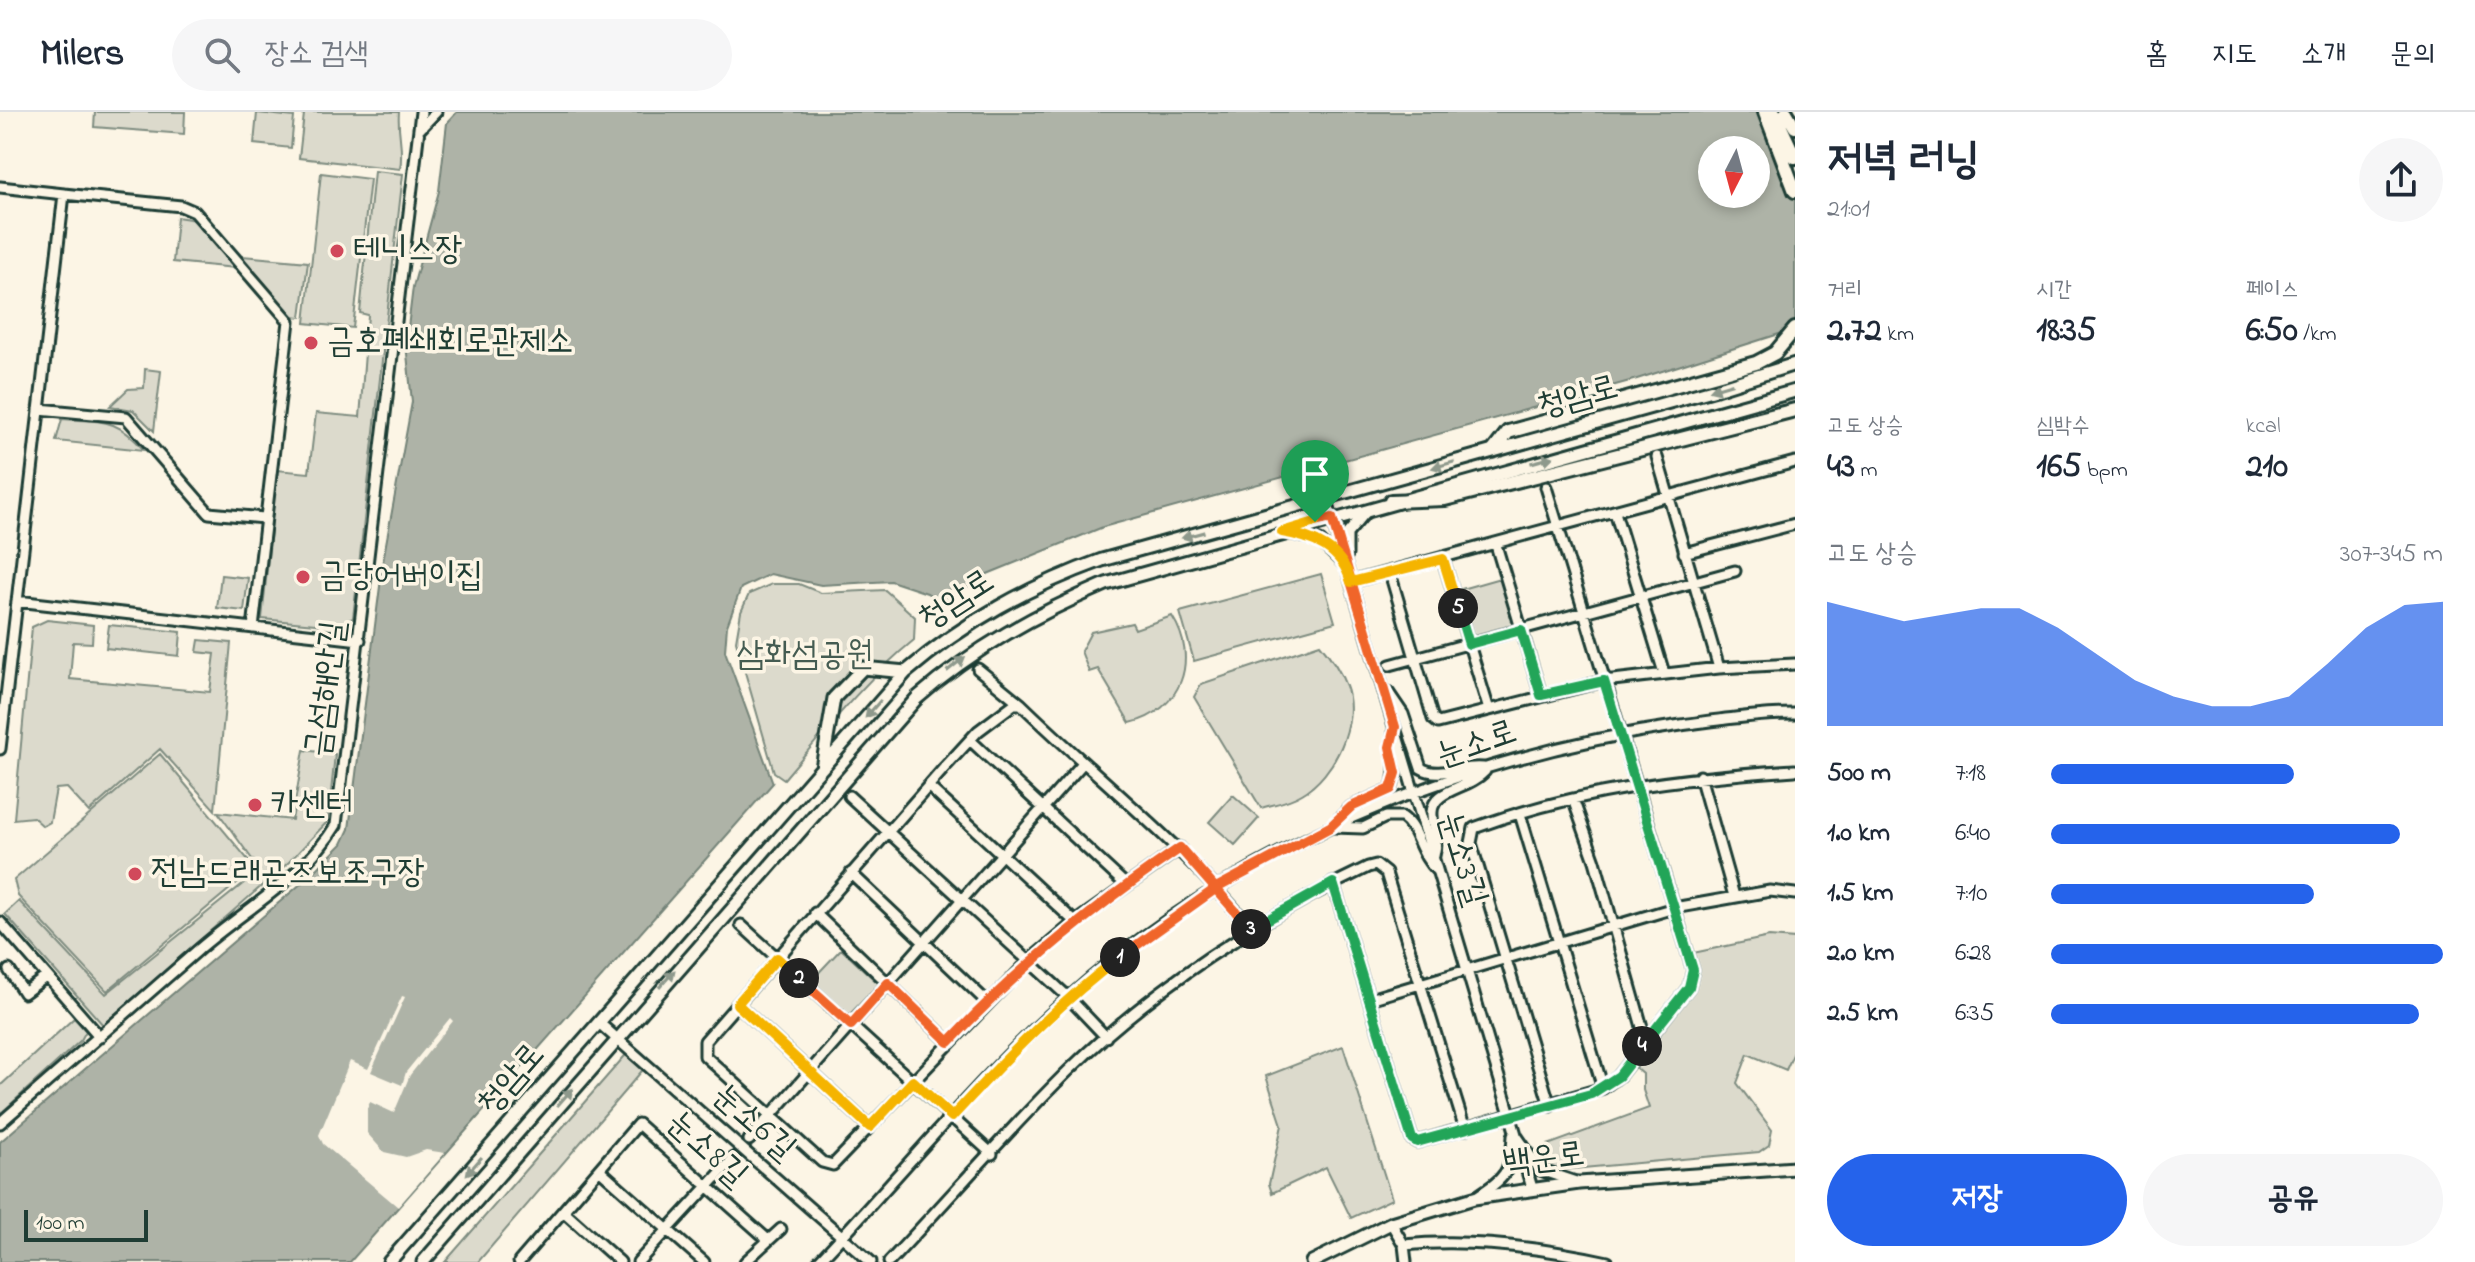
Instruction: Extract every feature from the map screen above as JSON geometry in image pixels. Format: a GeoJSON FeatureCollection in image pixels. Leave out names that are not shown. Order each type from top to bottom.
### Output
{"type":"FeatureCollection","features":[{"type":"Feature","properties":{"kind":"highway"},"geometry":{"type":"LineString","coordinates":[[1765,112],[1795,191]]}},
{"type":"Feature","properties":{"kind":"highway"},"geometry":{"type":"LineString","coordinates":[[1774,112],[1795,157]]}},
{"type":"Feature","properties":{"kind":"highway"},"geometry":{"type":"LineString","coordinates":[[1786,112],[1795,127]]}},
{"type":"Feature","properties":{"kind":"highway"},"geometry":{"type":"LineString","coordinates":[[1494,450],[1508,432],[1738,370],[1775,353],[1795,329]]}},
{"type":"Feature","properties":{"kind":"highway"},"geometry":{"type":"LineString","coordinates":[[1391,501],[1445,499],[1795,410]]}},
{"type":"Feature","properties":{"kind":"main road","name":"청암로"},"geometry":{"type":"LineString","coordinates":[[389,1262],[906,672],[975,618],[1048,580],[1102,560],[1716,389],[1795,364]]}},
{"type":"Feature","properties":{"kind":"main road","name":"청암로"},"geometry":{"type":"LineString","coordinates":[[423,1262],[616,1038],[917,698],[961,660],[1052,608],[1106,584],[1372,506],[1795,391]]}},
{"type":"Feature","properties":{"kind":"main road"},"geometry":{"type":"LineString","coordinates":[[822,768],[834,698],[863,668],[906,672]]}},
{"type":"Feature","properties":{"kind":"main road","name":"백운로"},"geometry":{"type":"LineString","coordinates":[[1312,1262],[1391,1223],[1474,1198],[1579,1183],[1765,1169],[1795,1171]]}},
{"type":"Feature","properties":{"kind":"street","name":"금섬해안길"},"geometry":{"type":"LineString","coordinates":[[0,1123],[197,950],[325,844],[336,825],[421,112]]}},
{"type":"Feature","properties":{"kind":"street"},"geometry":{"type":"LineString","coordinates":[[419,130],[436,112]]}},
{"type":"Feature","properties":{"kind":"street"},"geometry":{"type":"LineString","coordinates":[[0,187],[181,206],[195,212],[289,321],[253,628]]}},
{"type":"Feature","properties":{"kind":"street"},"geometry":{"type":"LineString","coordinates":[[0,749],[64,194]]}},
{"type":"Feature","properties":{"kind":"street"},"geometry":{"type":"LineString","coordinates":[[39,409],[126,417],[209,513],[264,518]]}},
{"type":"Feature","properties":{"kind":"street"},"geometry":{"type":"LineString","coordinates":[[1657,457],[1719,668]]}},
{"type":"Feature","properties":{"kind":"street"},"geometry":{"type":"LineString","coordinates":[[1351,582],[1795,462]]}},
{"type":"Feature","properties":{"kind":"street"},"geometry":{"type":"LineString","coordinates":[[1333,883],[1412,1139],[1423,1142],[1603,1088],[1619,1076],[1692,979],[1693,970],[1546,487]]}},
{"type":"Feature","properties":{"kind":"street","name":"눈소3길"},"geometry":{"type":"LineString","coordinates":[[1326,498],[1532,1188]]}},
{"type":"Feature","properties":{"kind":"street"},"geometry":{"type":"LineString","coordinates":[[1347,566],[1347,534],[1372,506]]}},
{"type":"Feature","properties":{"kind":"street"},"geometry":{"type":"LineString","coordinates":[[1615,512],[1664,673]]}},
{"type":"Feature","properties":{"kind":"street"},"geometry":{"type":"LineString","coordinates":[[1684,553],[1795,524]]}},
{"type":"Feature","properties":{"kind":"street"},"geometry":{"type":"LineString","coordinates":[[1282,532],[1320,541],[1347,566]]}},
{"type":"Feature","properties":{"kind":"street"},"geometry":{"type":"LineString","coordinates":[[1496,545],[1541,695]]}},
{"type":"Feature","properties":{"kind":"street"},"geometry":{"type":"LineString","coordinates":[[1443,559],[1489,710]]}},
{"type":"Feature","properties":{"kind":"street"},"geometry":{"type":"LineString","coordinates":[[1390,665],[1735,571]]}},
{"type":"Feature","properties":{"kind":"street"},"geometry":{"type":"LineString","coordinates":[[1390,573],[1433,719],[1438,723],[1604,681],[1719,668],[1795,664]]}},
{"type":"Feature","properties":{"kind":"street"},"geometry":{"type":"LineString","coordinates":[[17,601],[360,640]]}},
{"type":"Feature","properties":{"kind":"street"},"geometry":{"type":"LineString","coordinates":[[978,669],[1180,848],[1218,887],[1252,930]]}},
{"type":"Feature","properties":{"kind":"street"},"geometry":{"type":"LineString","coordinates":[[1381,682],[1403,714],[1421,768],[1435,773],[1467,766],[1487,769]]}},
{"type":"Feature","properties":{"kind":"street"},"geometry":{"type":"LineString","coordinates":[[1021,704],[1003,710],[970,740],[705,1041],[705,1056],[771,1116],[826,1165],[839,1160],[1029,961],[1075,922],[1180,848]]}},
{"type":"Feature","properties":{"kind":"street","name":"눈소로"},"geometry":{"type":"LineString","coordinates":[[818,1262],[1068,997],[1184,908],[1218,887],[1330,827],[1415,794],[1551,748],[1620,734],[1795,714]]}},
{"type":"Feature","properties":{"kind":"street"},"geometry":{"type":"LineString","coordinates":[[1330,827],[1351,807],[1391,789],[1396,773],[1390,747],[1395,727]]}},
{"type":"Feature","properties":{"kind":"street"},"geometry":{"type":"LineString","coordinates":[[970,740],[1126,885]]}},
{"type":"Feature","properties":{"kind":"street"},"geometry":{"type":"LineString","coordinates":[[749,1140],[1083,763]]}},
{"type":"Feature","properties":{"kind":"street"},"geometry":{"type":"LineString","coordinates":[[1434,858],[1438,837],[1432,816],[1433,804],[1443,793],[1474,783],[1487,769]]}},
{"type":"Feature","properties":{"kind":"street"},"geometry":{"type":"LineString","coordinates":[[1550,1106],[1470,835],[1474,828],[1573,799],[1636,785],[1700,776],[1795,770]]}},
{"type":"Feature","properties":{"kind":"street"},"geometry":{"type":"LineString","coordinates":[[1700,776],[1734,896]]}},
{"type":"Feature","properties":{"kind":"street"},"geometry":{"type":"LineString","coordinates":[[928,786],[1075,922]]}},
{"type":"Feature","properties":{"kind":"street"},"geometry":{"type":"LineString","coordinates":[[849,796],[1068,997],[1106,1037]]}},
{"type":"Feature","properties":{"kind":"street"},"geometry":{"type":"LineString","coordinates":[[1573,799],[1614,925],[1646,1041]]}},
{"type":"Feature","properties":{"kind":"street"},"geometry":{"type":"LineString","coordinates":[[1520,814],[1603,1088]]}},
{"type":"Feature","properties":{"kind":"street"},"geometry":{"type":"LineString","coordinates":[[1330,827],[1363,828],[1386,817],[1402,817],[1412,827],[1424,859],[1438,872]]}},
{"type":"Feature","properties":{"kind":"street"},"geometry":{"type":"LineString","coordinates":[[889,1262],[1068,1071],[1106,1037],[1198,965],[1333,883],[1368,867],[1383,868],[1465,1129]]}},
{"type":"Feature","properties":{"kind":"street"},"geometry":{"type":"LineString","coordinates":[[851,873],[987,1002]]}},
{"type":"Feature","properties":{"kind":"street"},"geometry":{"type":"LineString","coordinates":[[1370,999],[1674,908],[1770,891],[1795,894]]}},
{"type":"Feature","properties":{"kind":"street"},"geometry":{"type":"LineString","coordinates":[[815,913],[949,1042]]}},
{"type":"Feature","properties":{"kind":"street"},"geometry":{"type":"LineString","coordinates":[[0,922],[100,1037]]}},
{"type":"Feature","properties":{"kind":"street"},"geometry":{"type":"LineString","coordinates":[[741,925],[992,1154]]}},
{"type":"Feature","properties":{"kind":"street"},"geometry":{"type":"LineString","coordinates":[[9,970],[24,993],[47,976]]}},
{"type":"Feature","properties":{"kind":"street"},"geometry":{"type":"LineString","coordinates":[[737,1004],[870,1127]]}},
{"type":"Feature","properties":{"kind":"street","name":"눈소6길"},"geometry":{"type":"LineString","coordinates":[[599,1023],[871,1262]]}},
{"type":"Feature","properties":{"kind":"street","name":"눈소8길"},"geometry":{"type":"LineString","coordinates":[[523,1260],[638,1124],[767,1239]]}},
{"type":"Feature","properties":{"kind":"street"},"geometry":{"type":"LineString","coordinates":[[1474,1198],[1501,1180],[1509,1170],[1513,1136],[1516,1135],[1540,1170],[1579,1183]]}},
{"type":"Feature","properties":{"kind":"street"},"geometry":{"type":"LineString","coordinates":[[638,1262],[734,1158]]}},
{"type":"Feature","properties":{"kind":"street"},"geometry":{"type":"LineString","coordinates":[[599,1169],[704,1262]]}},
{"type":"Feature","properties":{"kind":"street"},"geometry":{"type":"LineString","coordinates":[[563,1211],[620,1262]]}},
{"type":"Feature","properties":{"kind":"street"},"geometry":{"type":"LineString","coordinates":[[1391,1223],[1404,1245],[1406,1262]]}},
{"type":"Feature","properties":{"kind":"street"},"geometry":{"type":"LineString","coordinates":[[745,1262],[781,1229]]}},
{"type":"Feature","properties":{"kind":"street"},"geometry":{"type":"LineString","coordinates":[[1404,1245],[1430,1242],[1564,1251],[1608,1262]]}},
{"type":"Feature","properties":{"kind":"green space"},"geometry":{"type":"Polygon","coordinates":[[[95,112],[185,112],[184,134],[94,127],[95,112]]]}},
{"type":"Feature","properties":{"kind":"green space"},"geometry":{"type":"Polygon","coordinates":[[[289,112],[399,112],[400,169],[299,158],[304,114],[289,112]]]}},
{"type":"Feature","properties":{"kind":"green space"},"geometry":{"type":"Polygon","coordinates":[[[257,113],[294,117],[291,148],[254,144],[257,113]]]}},
{"type":"Feature","properties":{"kind":"green space"},"geometry":{"type":"Polygon","coordinates":[[[374,171],[403,174],[353,618],[337,626],[262,619],[277,470],[309,473],[316,413],[360,417],[368,315],[360,313],[374,171]]]}},
{"type":"Feature","properties":{"kind":"green space","name":"테니스장"},"geometry":{"type":"Polygon","coordinates":[[[321,173],[370,179],[353,328],[305,323],[321,173]]]}},
{"type":"Feature","properties":{"kind":"green space"},"geometry":{"type":"Polygon","coordinates":[[[177,217],[196,220],[236,268],[173,262],[177,217]]]}},
{"type":"Feature","properties":{"kind":"green space"},"geometry":{"type":"Polygon","coordinates":[[[242,256],[308,262],[301,317],[292,316],[242,256]]]}},
{"type":"Feature","properties":{"kind":"green space"},"geometry":{"type":"Polygon","coordinates":[[[145,369],[161,371],[154,431],[133,410],[110,406],[128,389],[144,388],[145,369]]]}},
{"type":"Feature","properties":{"kind":"green space"},"geometry":{"type":"Polygon","coordinates":[[[62,419],[99,421],[117,426],[144,450],[56,441],[62,419]]]}},
{"type":"Feature","properties":{"kind":"green space"},"geometry":{"type":"Polygon","coordinates":[[[1321,574],[1335,622],[1194,661],[1180,612],[1321,574]]]}},
{"type":"Feature","properties":{"kind":"green space"},"geometry":{"type":"Polygon","coordinates":[[[221,575],[248,578],[244,611],[217,608],[221,575]]]}},
{"type":"Feature","properties":{"kind":"green space"},"geometry":{"type":"Polygon","coordinates":[[[1500,578],[1514,625],[1472,637],[1458,590],[1500,578]]]}},
{"type":"Feature","properties":{"kind":"green space","name":"삼화섬공원"},"geometry":{"type":"Polygon","coordinates":[[[772,584],[799,584],[821,593],[885,590],[915,617],[914,640],[862,689],[784,779],[774,772],[736,641],[741,612],[749,594],[772,584]]]}},
{"type":"Feature","properties":{"kind":"green space"},"geometry":{"type":"Polygon","coordinates":[[[1172,616],[1184,650],[1181,682],[1162,707],[1148,717],[1130,723],[1098,669],[1089,672],[1081,651],[1091,632],[1132,623],[1135,629],[1172,616]]]}},
{"type":"Feature","properties":{"kind":"green space"},"geometry":{"type":"Polygon","coordinates":[[[47,620],[93,625],[92,643],[73,642],[70,679],[210,692],[215,654],[197,652],[199,640],[231,643],[215,810],[160,749],[89,812],[67,788],[56,789],[50,822],[43,826],[33,817],[14,819],[32,627],[47,620]]]}},
{"type":"Feature","properties":{"kind":"green space"},"geometry":{"type":"Polygon","coordinates":[[[109,625],[181,632],[179,656],[106,648],[109,625]]]}},
{"type":"Feature","properties":{"kind":"green space"},"geometry":{"type":"Polygon","coordinates":[[[1320,644],[1346,686],[1350,716],[1347,731],[1334,761],[1314,786],[1292,799],[1261,808],[1194,697],[1201,684],[1320,644]]]}},
{"type":"Feature","properties":{"kind":"green space"},"geometry":{"type":"Polygon","coordinates":[[[304,750],[335,754],[328,821],[289,862],[103,1025],[5,914],[19,901],[106,994],[260,870],[218,812],[292,820],[304,750]]]}},
{"type":"Feature","properties":{"kind":"green space","name":"전남드래곤즈보조구장"},"geometry":{"type":"Polygon","coordinates":[[[160,754],[255,868],[107,991],[18,896],[14,880],[160,754]]]}},
{"type":"Feature","properties":{"kind":"green space"},"geometry":{"type":"Polygon","coordinates":[[[1233,795],[1259,818],[1235,845],[1209,822],[1233,795]]]}},
{"type":"Feature","properties":{"kind":"green space"},"geometry":{"type":"Polygon","coordinates":[[[1769,937],[1795,939],[1795,1050],[1786,1070],[1748,1054],[1737,1083],[1772,1130],[1769,1145],[1759,1152],[1550,1171],[1541,1165],[1534,1150],[1649,1108],[1643,1090],[1643,1074],[1636,1068],[1695,984],[1698,973],[1693,953],[1769,937]]]}},
{"type":"Feature","properties":{"kind":"green space"},"geometry":{"type":"Polygon","coordinates":[[[841,949],[879,984],[847,1017],[810,982],[841,949]]]}},
{"type":"Feature","properties":{"kind":"green space"},"geometry":{"type":"Polygon","coordinates":[[[74,1018],[86,1031],[81,1040],[0,1114],[0,1086],[74,1018]]]}},
{"type":"Feature","properties":{"kind":"green space"},"geometry":{"type":"Polygon","coordinates":[[[1343,1046],[1392,1199],[1351,1218],[1326,1167],[1272,1193],[1269,1184],[1282,1125],[1266,1076],[1343,1046]]]}},
{"type":"Feature","properties":{"kind":"green space"},"geometry":{"type":"Polygon","coordinates":[[[630,1050],[647,1065],[478,1262],[445,1262],[630,1050]]]}},
{"type":"Feature","properties":{"kind":"shaded area"},"geometry":{"type":"Polygon","coordinates":[[[457,112],[1795,112],[1795,329],[1637,379],[1103,527],[985,575],[943,604],[927,593],[891,581],[821,585],[770,574],[741,588],[727,626],[725,651],[773,783],[350,1262],[0,1262],[0,1142],[310,876],[342,844],[349,829],[384,555],[412,402],[406,344],[413,287],[439,191],[447,123],[457,112]]]}},
{"type":"Feature","properties":{"kind":"pier"},"geometry":{"type":"Polygon","coordinates":[[[402,996],[405,997],[371,1072],[402,1085],[406,1072],[450,1018],[453,1021],[410,1075],[394,1113],[370,1102],[367,1109],[367,1133],[384,1152],[406,1157],[426,1150],[445,1153],[398,1207],[323,1144],[319,1135],[350,1061],[368,1069],[402,996]]]}},
{"type":"Feature","properties":{"kind":"place","name":"테니스장"},"geometry":{"type":"Point","coordinates":[337,251]}},
{"type":"Feature","properties":{"kind":"place","name":"금호폐쇄회로관제소"},"geometry":{"type":"Point","coordinates":[311,343]}},
{"type":"Feature","properties":{"kind":"place","name":"금당어버이집"},"geometry":{"type":"Point","coordinates":[303,577]}},
{"type":"Feature","properties":{"kind":"place","name":"카센터"},"geometry":{"type":"Point","coordinates":[255,805]}},
{"type":"Feature","properties":{"kind":"place","name":"전남드래곤즈보조구장"},"geometry":{"type":"Point","coordinates":[135,874]}},
{"type":"Feature","properties":{"kind":"route"},"geometry":{"type":"LineString","coordinates":[[1315,522],[1282,532],[1320,541],[1347,566],[1351,582],[1443,559],[1469,644],[1521,630],[1541,695],[1604,681],[1693,970],[1689,987],[1619,1076],[1591,1094],[1417,1142],[1412,1139],[1333,883],[1252,930],[1218,887],[1180,848],[1075,922],[1029,961],[949,1042],[888,983],[851,1025],[777,958],[737,1004],[870,1127],[913,1081],[952,1117],[1068,997],[1184,908],[1218,887],[1330,827],[1351,807],[1391,789],[1396,773],[1390,747],[1395,727],[1351,582],[1347,566],[1332,518],[1315,522]]}}]}
